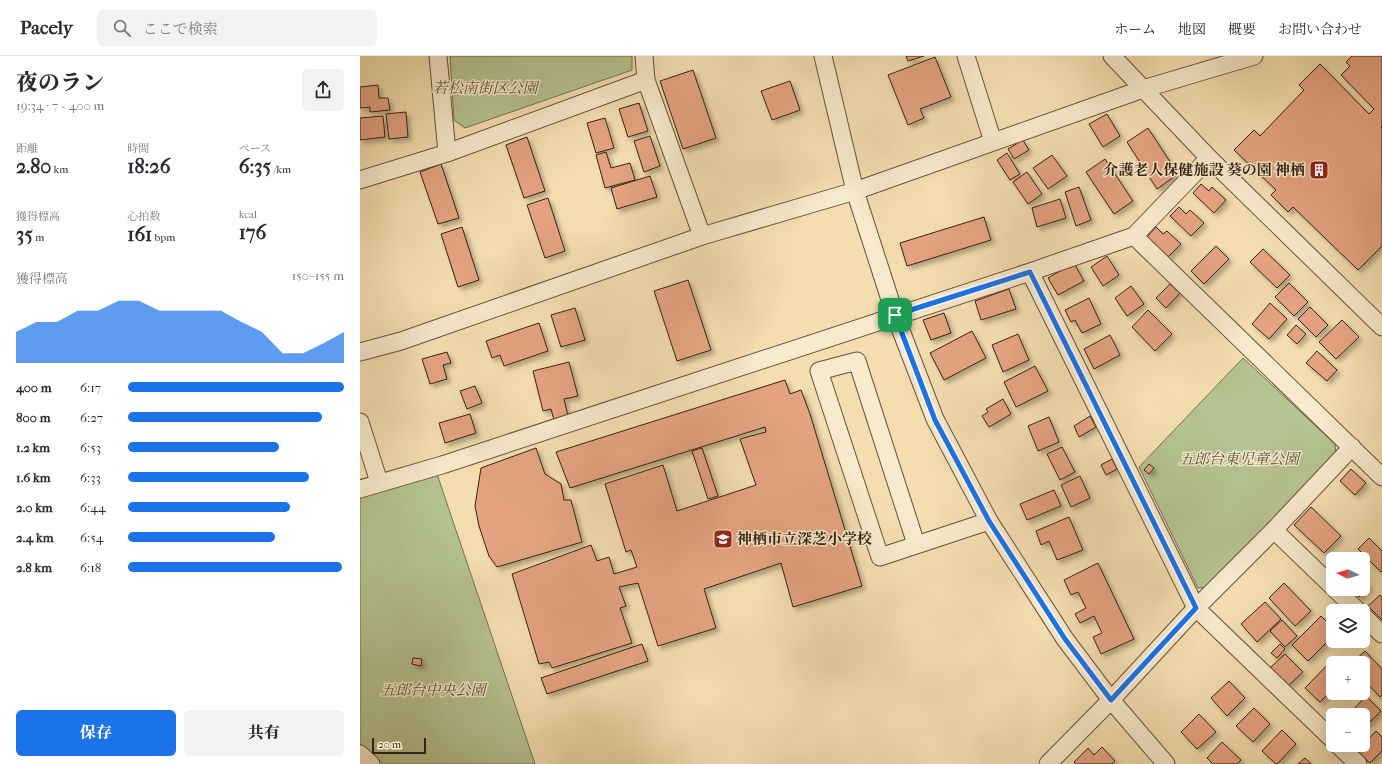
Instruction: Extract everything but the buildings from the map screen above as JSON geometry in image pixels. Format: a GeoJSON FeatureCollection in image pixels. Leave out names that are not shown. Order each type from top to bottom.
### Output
{"type":"FeatureCollection","features":[{"type":"Feature","properties":{"kind":"street"},"geometry":{"type":"LineString","coordinates":[[438,56],[447,153]]}},
{"type":"Feature","properties":{"kind":"street"},"geometry":{"type":"LineString","coordinates":[[644,56],[646,80],[702,236]]}},
{"type":"Feature","properties":{"kind":"street"},"geometry":{"type":"LineString","coordinates":[[823,56],[855,191],[895,315],[935,420],[989,521],[1065,639],[1111,700],[1166,764]]}},
{"type":"Feature","properties":{"kind":"street"},"geometry":{"type":"LineString","coordinates":[[966,56],[993,142]]}},
{"type":"Feature","properties":{"kind":"street"},"geometry":{"type":"LineString","coordinates":[[1112,56],[1209,158],[1382,327]]}},
{"type":"Feature","properties":{"kind":"street"},"geometry":{"type":"LineString","coordinates":[[360,352],[402,340],[702,236],[855,191],[1143,89],[1254,56]]}},
{"type":"Feature","properties":{"kind":"street"},"geometry":{"type":"LineString","coordinates":[[360,180],[447,153],[646,80]]}},
{"type":"Feature","properties":{"kind":"street"},"geometry":{"type":"LineString","coordinates":[[360,489],[379,482],[442,465],[895,315],[1030,272],[1134,236],[1209,158]]}},
{"type":"Feature","properties":{"kind":"street"},"geometry":{"type":"LineString","coordinates":[[1134,236],[1382,477]]}},
{"type":"Feature","properties":{"kind":"street"},"geometry":{"type":"LineString","coordinates":[[1030,272],[1196,608],[1326,733]]}},
{"type":"Feature","properties":{"kind":"street"},"geometry":{"type":"LineString","coordinates":[[916,544],[857,362],[819,371],[880,557],[989,521]]}},
{"type":"Feature","properties":{"kind":"street"},"geometry":{"type":"LineString","coordinates":[[360,422],[379,482]]}},
{"type":"Feature","properties":{"kind":"street"},"geometry":{"type":"LineString","coordinates":[[1048,764],[1352,447]]}},
{"type":"Feature","properties":{"kind":"street"},"geometry":{"type":"LineString","coordinates":[[1274,530],[1326,580]]}},
{"type":"Feature","properties":{"kind":"street"},"geometry":{"type":"LineString","coordinates":[[1342,596],[1351,604]]}},
{"type":"Feature","properties":{"kind":"street"},"geometry":{"type":"LineString","coordinates":[[1370,623],[1382,634]]}},
{"type":"Feature","properties":{"kind":"street"},"geometry":{"type":"LineString","coordinates":[[1345,752],[1358,764]]}},
{"type":"Feature","properties":{"kind":"street"},"geometry":{"type":"LineString","coordinates":[[360,754],[371,764]]}},
{"type":"Feature","properties":{"kind":"green space","name":"若松南街区公園"},"geometry":{"type":"Polygon","coordinates":[[[450,56],[632,56],[632,70],[465,128],[454,120],[450,56]]]}},
{"type":"Feature","properties":{"kind":"green space","name":"五郎台東児童公園"},"geometry":{"type":"Polygon","coordinates":[[[1243,358],[1335,444],[1336,454],[1208,587],[1198,588],[1139,467],[1243,358]]]}},
{"type":"Feature","properties":{"kind":"green space","name":"五郎台中央公園"},"geometry":{"type":"Polygon","coordinates":[[[436,471],[535,764],[383,764],[360,744],[360,496],[436,471]]]}},
{"type":"Feature","properties":{"kind":"place","name":"介護老人保健施設 葵の園 神栖"},"geometry":{"type":"Point","coordinates":[1319,170]}},
{"type":"Feature","properties":{"kind":"place","name":"神栖市立深芝小学校"},"geometry":{"type":"Point","coordinates":[723,539]}},
{"type":"Feature","properties":{"kind":"route"},"geometry":{"type":"LineString","coordinates":[[1030,272],[1196,608],[1111,700],[1065,639],[989,521],[935,420],[895,315],[1030,272]]}}]}
